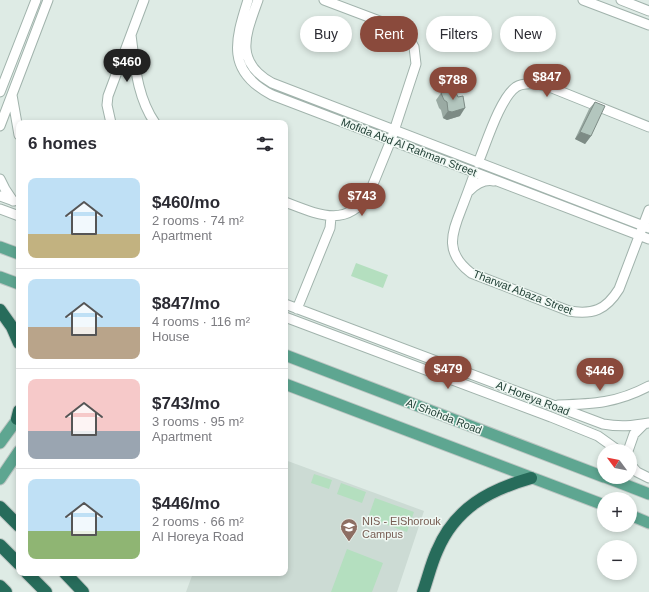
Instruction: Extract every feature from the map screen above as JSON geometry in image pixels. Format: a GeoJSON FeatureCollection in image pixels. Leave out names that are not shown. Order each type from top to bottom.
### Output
{"type":"FeatureCollection","features":[{"type":"Feature","properties":{"kind":"highway"},"geometry":{"type":"LineString","coordinates":[[0,310],[12,327],[16,336]]}},
{"type":"Feature","properties":{"kind":"highway"},"geometry":{"type":"LineString","coordinates":[[423,592],[437,550],[449,529],[457,519],[485,496],[507,485],[531,478]]}},
{"type":"Feature","properties":{"kind":"highway"},"geometry":{"type":"LineString","coordinates":[[0,507],[16,523]]}},
{"type":"Feature","properties":{"kind":"highway"},"geometry":{"type":"LineString","coordinates":[[0,545],[16,561]]}},
{"type":"Feature","properties":{"kind":"highway"},"geometry":{"type":"LineString","coordinates":[[31,576],[46,592]]}},
{"type":"Feature","properties":{"kind":"highway"},"geometry":{"type":"LineString","coordinates":[[68,576],[83,592]]}},
{"type":"Feature","properties":{"kind":"highway"},"geometry":{"type":"LineString","coordinates":[[0,586],[6,592]]}},
{"type":"Feature","properties":{"kind":"main road"},"geometry":{"type":"LineString","coordinates":[[0,247],[16,253]]}},
{"type":"Feature","properties":{"kind":"main road"},"geometry":{"type":"LineString","coordinates":[[0,277],[16,283]]}},
{"type":"Feature","properties":{"kind":"main road","name":"Al Shohda Road"},"geometry":{"type":"LineString","coordinates":[[288,356],[597,474]]}},
{"type":"Feature","properties":{"kind":"main road"},"geometry":{"type":"LineString","coordinates":[[288,385],[597,503]]}},
{"type":"Feature","properties":{"kind":"main road"},"geometry":{"type":"LineString","coordinates":[[0,444],[16,419]]}},
{"type":"Feature","properties":{"kind":"main road"},"geometry":{"type":"LineString","coordinates":[[0,479],[16,455]]}},
{"type":"Feature","properties":{"kind":"main road","name":"Al Shohda Road"},"geometry":{"type":"LineString","coordinates":[[623,484],[649,494]]}},
{"type":"Feature","properties":{"kind":"main road"},"geometry":{"type":"LineString","coordinates":[[637,518],[649,522]]}},
{"type":"Feature","properties":{"kind":"street"},"geometry":{"type":"LineString","coordinates":[[0,91],[36,0]]}},
{"type":"Feature","properties":{"kind":"street"},"geometry":{"type":"LineString","coordinates":[[0,126],[48,0]]}},
{"type":"Feature","properties":{"kind":"street"},"geometry":{"type":"LineString","coordinates":[[110,120],[107,105],[108,96],[144,0]]}},
{"type":"Feature","properties":{"kind":"street","name":"Mofida Abd Al Rahman Street"},"geometry":{"type":"LineString","coordinates":[[248,0],[239,28],[237,41],[238,55],[242,68],[250,79],[260,88],[272,94],[478,163],[646,227]]}},
{"type":"Feature","properties":{"kind":"street","name":"Mofida Abd Al Rahman Street"},"geometry":{"type":"LineString","coordinates":[[258,0],[246,37],[245,48],[248,59],[254,70],[262,78],[475,172],[649,239]]}},
{"type":"Feature","properties":{"kind":"street"},"geometry":{"type":"LineString","coordinates":[[288,203],[321,216],[331,217],[352,211],[365,200],[369,194],[392,135],[416,64],[416,56],[410,40],[398,28],[324,0]]}},
{"type":"Feature","properties":{"kind":"street"},"geometry":{"type":"LineString","coordinates":[[583,0],[649,25]]}},
{"type":"Feature","properties":{"kind":"street"},"geometry":{"type":"LineString","coordinates":[[620,0],[649,11]]}},
{"type":"Feature","properties":{"kind":"street"},"geometry":{"type":"LineString","coordinates":[[131,34],[138,86],[144,104],[153,120]]}},
{"type":"Feature","properties":{"kind":"street","name":"Tharwat Abaza Street"},"geometry":{"type":"LineString","coordinates":[[649,127],[547,86],[536,84],[516,87],[506,97],[478,163],[471,165],[475,172],[454,228],[452,238],[453,248],[456,258],[462,266],[471,272],[569,311],[581,313],[593,312],[604,307],[619,289],[640,235],[646,227],[649,210]]}},
{"type":"Feature","properties":{"kind":"street"},"geometry":{"type":"LineString","coordinates":[[12,95],[16,120]]}},
{"type":"Feature","properties":{"kind":"street"},"geometry":{"type":"LineString","coordinates":[[0,180],[5,189],[16,202]]}},
{"type":"Feature","properties":{"kind":"street"},"geometry":{"type":"LineString","coordinates":[[468,192],[474,186],[482,182],[490,180],[499,181]]}},
{"type":"Feature","properties":{"kind":"street"},"geometry":{"type":"LineString","coordinates":[[0,196],[16,202]]}},
{"type":"Feature","properties":{"kind":"street"},"geometry":{"type":"LineString","coordinates":[[0,209],[16,215]]}},
{"type":"Feature","properties":{"kind":"street"},"geometry":{"type":"LineString","coordinates":[[297,309],[330,228],[331,217]]}},
{"type":"Feature","properties":{"kind":"street","name":"Al Horeya Road"},"geometry":{"type":"LineString","coordinates":[[288,305],[603,424],[629,426],[647,423]]}},
{"type":"Feature","properties":{"kind":"street","name":"Al Horeya Road"},"geometry":{"type":"LineString","coordinates":[[288,318],[550,417],[598,436],[609,444]]}},
{"type":"Feature","properties":{"kind":"street"},"geometry":{"type":"LineString","coordinates":[[550,417],[553,412],[553,405],[596,404],[616,400],[634,394],[649,386]]}},
{"type":"Feature","properties":{"kind":"street"},"geometry":{"type":"LineString","coordinates":[[629,444],[634,434],[647,423]]}},
{"type":"Feature","properties":{"kind":"street"},"geometry":{"type":"LineString","coordinates":[[598,436],[599,429],[603,424]]}},
{"type":"Feature","properties":{"kind":"street"},"geometry":{"type":"LineString","coordinates":[[637,472],[649,478]]}},
{"type":"Feature","properties":{"kind":"shaded area","name":"NIS - ElShorouk Campus"},"geometry":{"type":"Polygon","coordinates":[[[288,461],[424,511],[397,592],[186,592],[192,576],[288,576],[288,461]]]}},
{"type":"Feature","properties":{"kind":"green space"},"geometry":{"type":"Polygon","coordinates":[[[356,263],[388,275],[383,288],[351,276],[356,263]]]}},
{"type":"Feature","properties":{"kind":"green space"},"geometry":{"type":"Polygon","coordinates":[[[314,474],[332,480],[329,489],[311,483],[314,474]]]}},
{"type":"Feature","properties":{"kind":"green space"},"geometry":{"type":"Polygon","coordinates":[[[341,483],[366,492],[362,503],[337,494],[341,483]]]}},
{"type":"Feature","properties":{"kind":"green space"},"geometry":{"type":"Polygon","coordinates":[[[375,498],[414,512],[407,532],[368,518],[375,498]]]}},
{"type":"Feature","properties":{"kind":"green space"},"geometry":{"type":"Polygon","coordinates":[[[347,549],[383,563],[372,592],[331,592],[347,549]]]}},
{"type":"Feature","properties":{"kind":"building"},"geometry":{"type":"Polygon","coordinates":[[[454,89],[458,97],[463,96],[465,108],[452,112],[448,111],[447,102],[444,100],[441,93],[454,89]]]}},
{"type":"Feature","properties":{"kind":"building"},"geometry":{"type":"Polygon","coordinates":[[[595,102],[605,106],[591,136],[580,132],[595,102]]]}},
{"type":"Feature","properties":{"kind":"place","name":"NIS - ElShorouk Campus"},"geometry":{"type":"Point","coordinates":[349,542]}}]}
